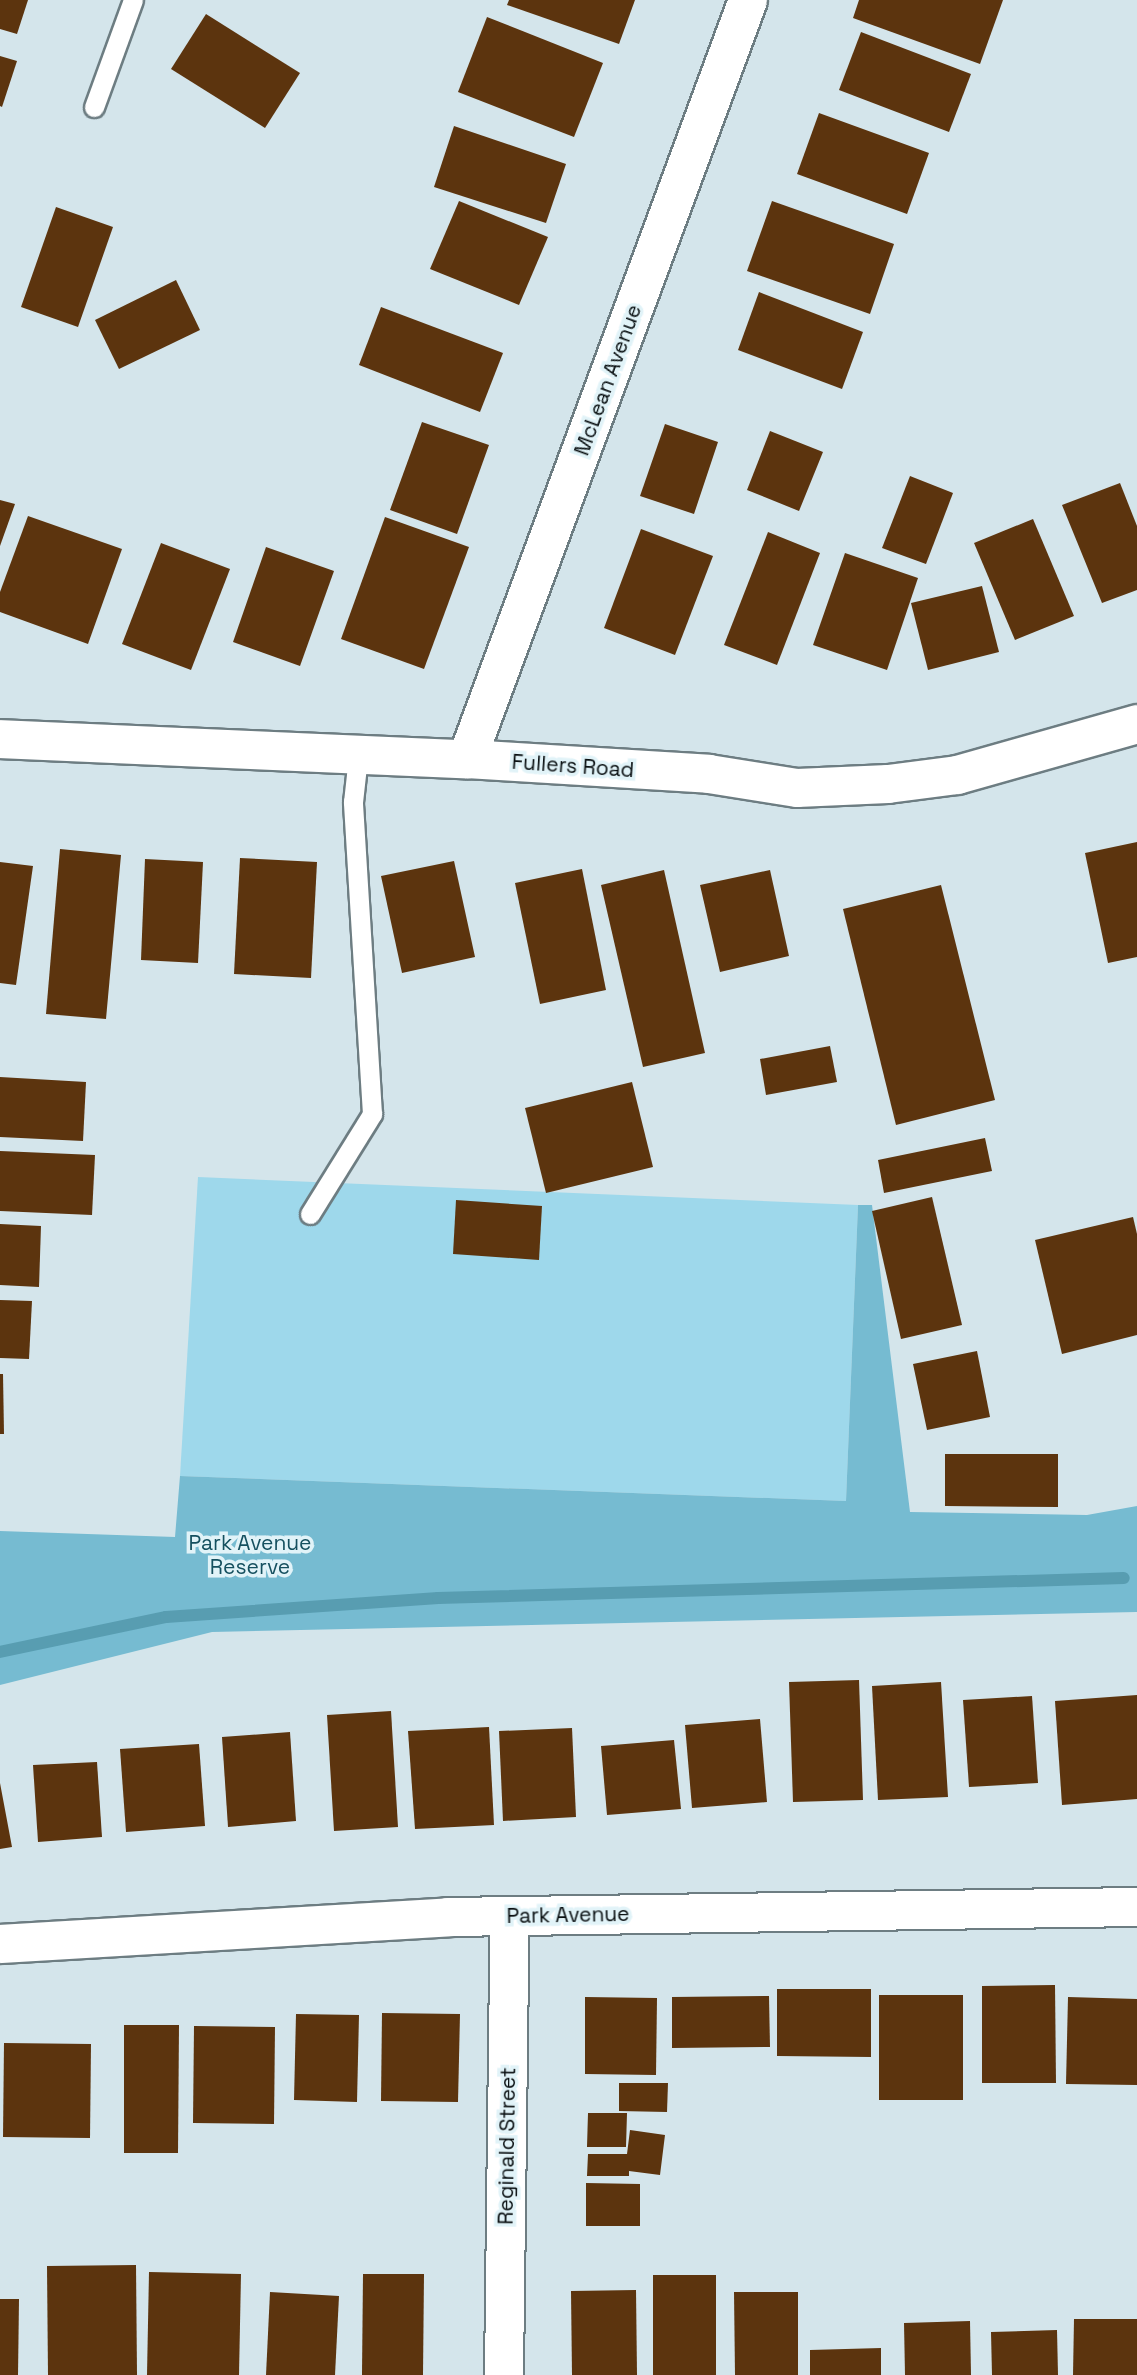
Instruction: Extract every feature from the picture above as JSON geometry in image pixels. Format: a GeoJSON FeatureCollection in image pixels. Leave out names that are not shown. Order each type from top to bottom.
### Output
{"type":"FeatureCollection","features":[{"type":"Feature","properties":{"kind":"street","name":"McLean Avenue"},"geometry":{"type":"LineString","coordinates":[[467,759],[748,0]]}},
{"type":"Feature","properties":{"kind":"street","name":"Fullers Road"},"geometry":{"type":"LineString","coordinates":[[0,739],[358,757],[467,759],[709,774],[797,788],[888,784],[957,775],[1137,724]]}},
{"type":"Feature","properties":{"kind":"street","name":"Park Avenue"},"geometry":{"type":"LineString","coordinates":[[0,1944],[510,1916],[1137,1907]]}},
{"type":"Feature","properties":{"kind":"street","name":"Reginald Street"},"geometry":{"type":"LineString","coordinates":[[504,2375],[510,1916]]}},
{"type":"Feature","properties":{"kind":"lane"},"geometry":{"type":"LineString","coordinates":[[94,107],[133,0]]}},
{"type":"Feature","properties":{"kind":"lane"},"geometry":{"type":"LineString","coordinates":[[310,1214],[372,1114],[353,802],[358,757]]}},
{"type":"Feature","properties":{"kind":"shaded area"},"geometry":{"type":"Polygon","coordinates":[[[198,1177],[858,1205],[846,1501],[180,1476],[198,1177]]]}},
{"type":"Feature","properties":{"kind":"green space","name":"Park Avenue Reserve"},"geometry":{"type":"Polygon","coordinates":[[[858,1205],[872,1205],[910,1512],[1087,1515],[1137,1506],[1137,1612],[212,1632],[0,1685],[0,1531],[175,1537],[180,1476],[846,1501],[858,1205]]]}},
{"type":"Feature","properties":{"kind":"building"},"geometry":{"type":"Polygon","coordinates":[[[0,0],[28,0],[17,34],[0,29],[0,0]]]}},
{"type":"Feature","properties":{"kind":"building"},"geometry":{"type":"Polygon","coordinates":[[[509,0],[635,0],[619,44],[507,5],[509,0]]]}},
{"type":"Feature","properties":{"kind":"building"},"geometry":{"type":"Polygon","coordinates":[[[859,0],[1003,0],[980,64],[853,18],[859,0]]]}},
{"type":"Feature","properties":{"kind":"building"},"geometry":{"type":"Polygon","coordinates":[[[206,14],[300,73],[265,128],[171,69],[206,14]]]}},
{"type":"Feature","properties":{"kind":"building"},"geometry":{"type":"Polygon","coordinates":[[[487,17],[603,63],[574,137],[458,92],[487,17]]]}},
{"type":"Feature","properties":{"kind":"building"},"geometry":{"type":"Polygon","coordinates":[[[861,32],[971,74],[949,132],[839,90],[861,32]]]}},
{"type":"Feature","properties":{"kind":"building"},"geometry":{"type":"Polygon","coordinates":[[[0,56],[17,61],[2,107],[0,106],[0,56]]]}},
{"type":"Feature","properties":{"kind":"building"},"geometry":{"type":"Polygon","coordinates":[[[819,113],[929,153],[907,214],[797,174],[819,113]]]}},
{"type":"Feature","properties":{"kind":"building"},"geometry":{"type":"Polygon","coordinates":[[[454,126],[566,164],[546,223],[434,187],[454,126]]]}},
{"type":"Feature","properties":{"kind":"building"},"geometry":{"type":"Polygon","coordinates":[[[459,201],[548,237],[519,305],[430,269],[459,201]]]}},
{"type":"Feature","properties":{"kind":"building"},"geometry":{"type":"Polygon","coordinates":[[[772,201],[894,244],[870,314],[747,271],[772,201]]]}},
{"type":"Feature","properties":{"kind":"building"},"geometry":{"type":"Polygon","coordinates":[[[56,207],[113,227],[78,327],[21,307],[56,207]]]}},
{"type":"Feature","properties":{"kind":"building"},"geometry":{"type":"Polygon","coordinates":[[[176,280],[200,330],[119,369],[95,320],[176,280]]]}},
{"type":"Feature","properties":{"kind":"building"},"geometry":{"type":"Polygon","coordinates":[[[759,292],[863,332],[842,389],[738,350],[759,292]]]}},
{"type":"Feature","properties":{"kind":"building"},"geometry":{"type":"Polygon","coordinates":[[[381,307],[503,353],[480,412],[359,365],[381,307]]]}},
{"type":"Feature","properties":{"kind":"building"},"geometry":{"type":"Polygon","coordinates":[[[422,422],[489,445],[457,534],[390,510],[422,422]]]}},
{"type":"Feature","properties":{"kind":"building"},"geometry":{"type":"Polygon","coordinates":[[[665,424],[718,442],[694,514],[640,496],[665,424]]]}},
{"type":"Feature","properties":{"kind":"building"},"geometry":{"type":"Polygon","coordinates":[[[770,431],[823,452],[799,511],[747,490],[770,431]]]}},
{"type":"Feature","properties":{"kind":"building"},"geometry":{"type":"Polygon","coordinates":[[[910,476],[953,493],[926,564],[882,548],[910,476]]]}},
{"type":"Feature","properties":{"kind":"building"},"geometry":{"type":"Polygon","coordinates":[[[1120,483],[1137,526],[1137,590],[1102,603],[1062,505],[1120,483]]]}},
{"type":"Feature","properties":{"kind":"building"},"geometry":{"type":"Polygon","coordinates":[[[0,500],[15,504],[0,546],[0,500]]]}},
{"type":"Feature","properties":{"kind":"building"},"geometry":{"type":"Polygon","coordinates":[[[28,516],[122,549],[88,644],[0,612],[0,592],[28,516]]]}},
{"type":"Feature","properties":{"kind":"building"},"geometry":{"type":"Polygon","coordinates":[[[385,517],[469,547],[424,669],[341,639],[385,517]]]}},
{"type":"Feature","properties":{"kind":"building"},"geometry":{"type":"Polygon","coordinates":[[[1033,519],[1074,616],[1015,640],[974,543],[1033,519]]]}},
{"type":"Feature","properties":{"kind":"building"},"geometry":{"type":"Polygon","coordinates":[[[641,529],[713,556],[675,655],[604,628],[641,529]]]}},
{"type":"Feature","properties":{"kind":"building"},"geometry":{"type":"Polygon","coordinates":[[[768,532],[820,553],[777,665],[724,645],[768,532]]]}},
{"type":"Feature","properties":{"kind":"building"},"geometry":{"type":"Polygon","coordinates":[[[161,543],[230,569],[191,670],[122,644],[161,543]]]}},
{"type":"Feature","properties":{"kind":"building"},"geometry":{"type":"Polygon","coordinates":[[[266,547],[334,571],[300,666],[233,642],[266,547]]]}},
{"type":"Feature","properties":{"kind":"building"},"geometry":{"type":"Polygon","coordinates":[[[845,553],[918,578],[887,670],[813,645],[845,553]]]}},
{"type":"Feature","properties":{"kind":"building"},"geometry":{"type":"Polygon","coordinates":[[[982,586],[999,652],[928,670],[911,603],[982,586]]]}},
{"type":"Feature","properties":{"kind":"building"},"geometry":{"type":"Polygon","coordinates":[[[1137,842],[1137,957],[1108,963],[1085,853],[1137,842]]]}},
{"type":"Feature","properties":{"kind":"building"},"geometry":{"type":"Polygon","coordinates":[[[60,849],[121,855],[106,1019],[46,1014],[60,849]]]}},
{"type":"Feature","properties":{"kind":"building"},"geometry":{"type":"Polygon","coordinates":[[[240,858],[317,862],[311,978],[234,974],[240,858]]]}},
{"type":"Feature","properties":{"kind":"building"},"geometry":{"type":"Polygon","coordinates":[[[145,859],[203,862],[198,963],[141,960],[145,859]]]}},
{"type":"Feature","properties":{"kind":"building"},"geometry":{"type":"Polygon","coordinates":[[[454,861],[475,957],[402,973],[381,876],[454,861]]]}},
{"type":"Feature","properties":{"kind":"building"},"geometry":{"type":"Polygon","coordinates":[[[0,862],[33,866],[16,985],[0,983],[0,862]]]}},
{"type":"Feature","properties":{"kind":"building"},"geometry":{"type":"Polygon","coordinates":[[[582,869],[606,990],[540,1004],[515,883],[582,869]]]}},
{"type":"Feature","properties":{"kind":"building"},"geometry":{"type":"Polygon","coordinates":[[[664,870],[705,1053],[643,1067],[601,885],[664,870]]]}},
{"type":"Feature","properties":{"kind":"building"},"geometry":{"type":"Polygon","coordinates":[[[770,870],[789,956],[720,972],[700,885],[770,870]]]}},
{"type":"Feature","properties":{"kind":"building"},"geometry":{"type":"Polygon","coordinates":[[[941,885],[995,1100],[896,1125],[843,909],[941,885]]]}},
{"type":"Feature","properties":{"kind":"building"},"geometry":{"type":"Polygon","coordinates":[[[830,1046],[837,1082],[766,1095],[760,1059],[830,1046]]]}},
{"type":"Feature","properties":{"kind":"building"},"geometry":{"type":"Polygon","coordinates":[[[0,1077],[86,1082],[83,1141],[0,1137],[0,1077]]]}},
{"type":"Feature","properties":{"kind":"building"},"geometry":{"type":"Polygon","coordinates":[[[632,1082],[653,1167],[546,1193],[525,1108],[632,1082]]]}},
{"type":"Feature","properties":{"kind":"building"},"geometry":{"type":"Polygon","coordinates":[[[985,1138],[992,1171],[884,1193],[878,1160],[985,1138]]]}},
{"type":"Feature","properties":{"kind":"building"},"geometry":{"type":"Polygon","coordinates":[[[0,1151],[95,1155],[92,1215],[0,1211],[0,1151]]]}},
{"type":"Feature","properties":{"kind":"building"},"geometry":{"type":"Polygon","coordinates":[[[932,1197],[962,1325],[901,1339],[872,1211],[932,1197]]]}},
{"type":"Feature","properties":{"kind":"building"},"geometry":{"type":"Polygon","coordinates":[[[456,1200],[542,1206],[539,1260],[453,1254],[456,1200]]]}},
{"type":"Feature","properties":{"kind":"building"},"geometry":{"type":"Polygon","coordinates":[[[1133,1217],[1137,1234],[1137,1335],[1062,1354],[1035,1240],[1133,1217]]]}},
{"type":"Feature","properties":{"kind":"building"},"geometry":{"type":"Polygon","coordinates":[[[0,1224],[41,1226],[39,1287],[0,1285],[0,1224]]]}},
{"type":"Feature","properties":{"kind":"building"},"geometry":{"type":"Polygon","coordinates":[[[0,1300],[32,1301],[29,1359],[0,1358],[0,1300]]]}},
{"type":"Feature","properties":{"kind":"building"},"geometry":{"type":"Polygon","coordinates":[[[977,1351],[990,1417],[927,1430],[913,1364],[977,1351]]]}},
{"type":"Feature","properties":{"kind":"building"},"geometry":{"type":"Polygon","coordinates":[[[0,1374],[3,1374],[4,1434],[0,1434],[0,1374]]]}},
{"type":"Feature","properties":{"kind":"building"},"geometry":{"type":"Polygon","coordinates":[[[945,1454],[1058,1454],[1058,1507],[945,1506],[945,1454]]]}},
{"type":"Feature","properties":{"kind":"building"},"geometry":{"type":"Polygon","coordinates":[[[859,1680],[863,1800],[793,1802],[789,1682],[859,1680]]]}},
{"type":"Feature","properties":{"kind":"building"},"geometry":{"type":"Polygon","coordinates":[[[941,1682],[948,1797],[878,1800],[872,1686],[941,1682]]]}},
{"type":"Feature","properties":{"kind":"building"},"geometry":{"type":"Polygon","coordinates":[[[1137,1695],[1137,1799],[1062,1805],[1055,1701],[1137,1695]]]}},
{"type":"Feature","properties":{"kind":"building"},"geometry":{"type":"Polygon","coordinates":[[[1032,1696],[1038,1783],[969,1787],[963,1700],[1032,1696]]]}},
{"type":"Feature","properties":{"kind":"building"},"geometry":{"type":"Polygon","coordinates":[[[391,1711],[398,1827],[334,1831],[327,1715],[391,1711]]]}},
{"type":"Feature","properties":{"kind":"building"},"geometry":{"type":"Polygon","coordinates":[[[760,1719],[767,1802],[692,1808],[685,1725],[760,1719]]]}},
{"type":"Feature","properties":{"kind":"building"},"geometry":{"type":"Polygon","coordinates":[[[489,1727],[494,1825],[415,1829],[408,1731],[489,1727]]]}},
{"type":"Feature","properties":{"kind":"building"},"geometry":{"type":"Polygon","coordinates":[[[572,1728],[576,1817],[503,1821],[499,1731],[572,1728]]]}},
{"type":"Feature","properties":{"kind":"building"},"geometry":{"type":"Polygon","coordinates":[[[290,1732],[296,1821],[228,1827],[222,1737],[290,1732]]]}},
{"type":"Feature","properties":{"kind":"building"},"geometry":{"type":"Polygon","coordinates":[[[674,1740],[681,1809],[607,1815],[601,1746],[674,1740]]]}},
{"type":"Feature","properties":{"kind":"building"},"geometry":{"type":"Polygon","coordinates":[[[199,1744],[205,1826],[126,1832],[120,1749],[199,1744]]]}},
{"type":"Feature","properties":{"kind":"building"},"geometry":{"type":"Polygon","coordinates":[[[97,1762],[102,1837],[38,1842],[33,1765],[97,1762]]]}},
{"type":"Feature","properties":{"kind":"building"},"geometry":{"type":"Polygon","coordinates":[[[0,1783],[12,1847],[0,1849],[0,1783]]]}},
{"type":"Feature","properties":{"kind":"building"},"geometry":{"type":"Polygon","coordinates":[[[1055,1985],[1056,2083],[982,2083],[982,1986],[1055,1985]]]}},
{"type":"Feature","properties":{"kind":"building"},"geometry":{"type":"Polygon","coordinates":[[[777,1989],[871,1989],[871,2057],[777,2056],[777,1989]]]}},
{"type":"Feature","properties":{"kind":"building"},"geometry":{"type":"Polygon","coordinates":[[[879,1995],[963,1995],[963,2100],[879,2100],[879,1995]]]}},
{"type":"Feature","properties":{"kind":"building"},"geometry":{"type":"Polygon","coordinates":[[[769,1996],[770,2047],[672,2048],[672,1997],[769,1996]]]}},
{"type":"Feature","properties":{"kind":"building"},"geometry":{"type":"Polygon","coordinates":[[[585,1997],[657,1998],[656,2075],[585,2074],[585,1997]]]}},
{"type":"Feature","properties":{"kind":"building"},"geometry":{"type":"Polygon","coordinates":[[[1068,1997],[1137,1999],[1137,2085],[1066,2084],[1068,1997]]]}},
{"type":"Feature","properties":{"kind":"building"},"geometry":{"type":"Polygon","coordinates":[[[382,2013],[460,2014],[458,2102],[381,2101],[382,2013]]]}},
{"type":"Feature","properties":{"kind":"building"},"geometry":{"type":"Polygon","coordinates":[[[296,2014],[359,2015],[357,2102],[294,2100],[296,2014]]]}},
{"type":"Feature","properties":{"kind":"building"},"geometry":{"type":"Polygon","coordinates":[[[124,2025],[179,2025],[178,2153],[124,2153],[124,2025]]]}},
{"type":"Feature","properties":{"kind":"building"},"geometry":{"type":"Polygon","coordinates":[[[194,2026],[275,2027],[274,2124],[193,2123],[194,2026]]]}},
{"type":"Feature","properties":{"kind":"building"},"geometry":{"type":"Polygon","coordinates":[[[4,2043],[91,2044],[90,2138],[3,2137],[4,2043]]]}},
{"type":"Feature","properties":{"kind":"building"},"geometry":{"type":"Polygon","coordinates":[[[619,2083],[668,2083],[667,2112],[619,2111],[619,2083]]]}},
{"type":"Feature","properties":{"kind":"building"},"geometry":{"type":"Polygon","coordinates":[[[588,2113],[627,2113],[626,2147],[587,2147],[588,2113]]]}},
{"type":"Feature","properties":{"kind":"building"},"geometry":{"type":"Polygon","coordinates":[[[630,2130],[665,2135],[660,2175],[629,2171],[629,2176],[587,2176],[588,2154],[627,2154],[630,2130]]]}},
{"type":"Feature","properties":{"kind":"building"},"geometry":{"type":"Polygon","coordinates":[[[586,2183],[640,2184],[640,2226],[586,2226],[586,2183]]]}},
{"type":"Feature","properties":{"kind":"building"},"geometry":{"type":"Polygon","coordinates":[[[136,2265],[137,2375],[48,2375],[47,2266],[136,2265]]]}},
{"type":"Feature","properties":{"kind":"building"},"geometry":{"type":"Polygon","coordinates":[[[149,2272],[241,2274],[239,2375],[147,2375],[149,2272]]]}},
{"type":"Feature","properties":{"kind":"building"},"geometry":{"type":"Polygon","coordinates":[[[363,2274],[424,2274],[423,2375],[362,2375],[363,2274]]]}},
{"type":"Feature","properties":{"kind":"building"},"geometry":{"type":"Polygon","coordinates":[[[653,2275],[716,2275],[716,2375],[653,2375],[653,2275]]]}},
{"type":"Feature","properties":{"kind":"building"},"geometry":{"type":"Polygon","coordinates":[[[636,2290],[637,2375],[572,2375],[571,2291],[636,2290]]]}},
{"type":"Feature","properties":{"kind":"building"},"geometry":{"type":"Polygon","coordinates":[[[270,2292],[339,2296],[335,2375],[266,2375],[270,2292]]]}},
{"type":"Feature","properties":{"kind":"building"},"geometry":{"type":"Polygon","coordinates":[[[734,2292],[798,2292],[798,2375],[735,2375],[734,2292]]]}},
{"type":"Feature","properties":{"kind":"building"},"geometry":{"type":"Polygon","coordinates":[[[0,2299],[19,2299],[18,2375],[0,2375],[0,2299]]]}},
{"type":"Feature","properties":{"kind":"building"},"geometry":{"type":"Polygon","coordinates":[[[1074,2319],[1137,2319],[1137,2375],[1073,2375],[1074,2319]]]}},
{"type":"Feature","properties":{"kind":"building"},"geometry":{"type":"Polygon","coordinates":[[[970,2321],[971,2375],[905,2375],[904,2323],[970,2321]]]}},
{"type":"Feature","properties":{"kind":"building"},"geometry":{"type":"Polygon","coordinates":[[[1057,2330],[1058,2375],[992,2375],[991,2332],[1057,2330]]]}},
{"type":"Feature","properties":{"kind":"building"},"geometry":{"type":"Polygon","coordinates":[[[881,2348],[881,2375],[810,2375],[810,2350],[881,2348]]]}},
{"type":"Feature","properties":{"kind":"waterway"},"geometry":{"type":"LineString","coordinates":[[0,1652],[166,1617],[438,1598],[1124,1578]]}}]}
